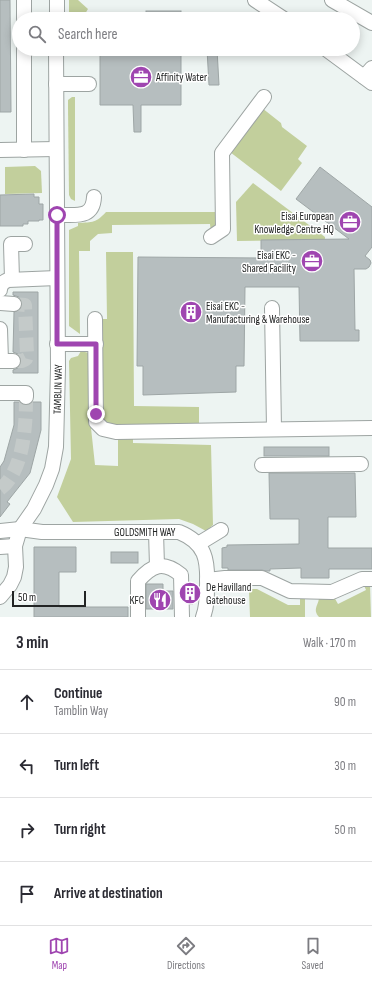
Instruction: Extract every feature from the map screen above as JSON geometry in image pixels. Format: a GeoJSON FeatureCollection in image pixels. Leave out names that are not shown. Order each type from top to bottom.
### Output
{"type":"FeatureCollection","features":[{"type":"Feature","properties":{"kind":"street"},"geometry":{"type":"LineString","coordinates":[[24,0],[24,12]]}},
{"type":"Feature","properties":{"kind":"street"},"geometry":{"type":"LineString","coordinates":[[57,0],[57,12]]}},
{"type":"Feature","properties":{"kind":"street"},"geometry":{"type":"LineString","coordinates":[[255,0],[273,12]]}},
{"type":"Feature","properties":{"kind":"street"},"geometry":{"type":"LineString","coordinates":[[332,0],[353,12]]}},
{"type":"Feature","properties":{"kind":"street"},"geometry":{"type":"LineString","coordinates":[[360,16],[372,23]]}},
{"type":"Feature","properties":{"kind":"street"},"geometry":{"type":"LineString","coordinates":[[24,56],[24,150]]}},
{"type":"Feature","properties":{"kind":"street","name":"TAMBLIN WAY"},"geometry":{"type":"LineString","coordinates":[[15,546],[20,530],[46,485],[52,469],[56,448],[58,368],[56,56]]}},
{"type":"Feature","properties":{"kind":"street"},"geometry":{"type":"LineString","coordinates":[[337,56],[369,76]]}},
{"type":"Feature","properties":{"kind":"street"},"geometry":{"type":"LineString","coordinates":[[56,84],[89,84]]}},
{"type":"Feature","properties":{"kind":"street"},"geometry":{"type":"LineString","coordinates":[[211,237],[223,229],[222,153],[264,96]]}},
{"type":"Feature","properties":{"kind":"street"},"geometry":{"type":"LineString","coordinates":[[0,150],[56,149]]}},
{"type":"Feature","properties":{"kind":"street"},"geometry":{"type":"LineString","coordinates":[[57,215],[84,214],[90,212],[94,204],[94,197]]}},
{"type":"Feature","properties":{"kind":"street"},"geometry":{"type":"LineString","coordinates":[[12,279],[11,244],[25,244]]}},
{"type":"Feature","properties":{"kind":"street"},"geometry":{"type":"LineString","coordinates":[[0,290],[4,281],[12,279],[57,278]]}},
{"type":"Feature","properties":{"kind":"street"},"geometry":{"type":"LineString","coordinates":[[272,308],[274,430]]}},
{"type":"Feature","properties":{"kind":"street"},"geometry":{"type":"LineString","coordinates":[[95,319],[96,422],[103,430],[123,432],[372,428]]}},
{"type":"Feature","properties":{"kind":"street"},"geometry":{"type":"LineString","coordinates":[[0,329],[7,361]]}},
{"type":"Feature","properties":{"kind":"street"},"geometry":{"type":"LineString","coordinates":[[57,344],[96,344]]}},
{"type":"Feature","properties":{"kind":"street"},"geometry":{"type":"LineString","coordinates":[[0,394],[26,393],[26,397]]}},
{"type":"Feature","properties":{"kind":"street"},"geometry":{"type":"LineString","coordinates":[[262,465],[361,464]]}},
{"type":"Feature","properties":{"kind":"street"},"geometry":{"type":"LineString","coordinates":[[207,614],[206,560],[203,550],[198,544],[221,530]]}},
{"type":"Feature","properties":{"kind":"street","name":"GOLDSMITH WAY"},"geometry":{"type":"LineString","coordinates":[[0,531],[179,532],[198,544]]}},
{"type":"Feature","properties":{"kind":"street"},"geometry":{"type":"LineString","coordinates":[[156,532],[157,566]]}},
{"type":"Feature","properties":{"kind":"street"},"geometry":{"type":"LineString","coordinates":[[0,547],[15,546],[16,567],[14,577],[5,584],[0,597]]}},
{"type":"Feature","properties":{"kind":"street"},"geometry":{"type":"LineString","coordinates":[[138,617],[138,581],[148,570],[157,566],[172,568],[181,575],[182,617]]}},
{"type":"Feature","properties":{"kind":"street"},"geometry":{"type":"LineString","coordinates":[[142,576],[142,617]]}},
{"type":"Feature","properties":{"kind":"street"},"geometry":{"type":"LineString","coordinates":[[207,580],[262,578],[290,591],[332,592],[362,579],[372,578]]}},
{"type":"Feature","properties":{"kind":"green space"},"geometry":{"type":"Polygon","coordinates":[[[69,0],[78,0],[88,9],[86,12],[69,12],[69,0]]]}},
{"type":"Feature","properties":{"kind":"green space"},"geometry":{"type":"Polygon","coordinates":[[[75,97],[75,201],[71,199],[69,195],[68,100],[75,97]]]}},
{"type":"Feature","properties":{"kind":"green space"},"geometry":{"type":"Polygon","coordinates":[[[262,108],[281,123],[282,127],[307,146],[298,159],[302,163],[281,191],[230,152],[262,108]]]}},
{"type":"Feature","properties":{"kind":"green space"},"geometry":{"type":"Polygon","coordinates":[[[35,166],[41,171],[42,193],[5,194],[5,167],[35,166]]]}},
{"type":"Feature","properties":{"kind":"green space"},"geometry":{"type":"Polygon","coordinates":[[[253,183],[325,237],[325,240],[237,241],[236,202],[253,183]]]}},
{"type":"Feature","properties":{"kind":"green space"},"geometry":{"type":"Polygon","coordinates":[[[106,212],[217,212],[217,229],[211,232],[210,224],[112,225],[112,233],[98,234],[90,241],[90,251],[79,251],[80,334],[69,326],[69,230],[78,226],[78,223],[97,220],[106,212]]]}},
{"type":"Feature","properties":{"kind":"green space"},"geometry":{"type":"Polygon","coordinates":[[[106,252],[133,252],[134,406],[199,407],[199,426],[112,426],[101,420],[100,319],[107,319],[106,252]]]}},
{"type":"Feature","properties":{"kind":"green space"},"geometry":{"type":"Polygon","coordinates":[[[81,351],[89,353],[91,428],[95,465],[118,466],[118,436],[133,435],[133,443],[211,445],[213,525],[206,531],[179,519],[73,522],[57,497],[71,459],[69,361],[71,358],[78,356],[81,351]]]}},
{"type":"Feature","properties":{"kind":"green space"},"geometry":{"type":"Polygon","coordinates":[[[363,583],[370,584],[371,617],[319,617],[316,609],[319,597],[334,597],[338,604],[366,590],[363,583]]]}},
{"type":"Feature","properties":{"kind":"green space"},"geometry":{"type":"Polygon","coordinates":[[[251,589],[257,589],[288,605],[300,605],[300,596],[305,596],[305,617],[250,617],[249,591],[251,589]]]}},
{"type":"Feature","properties":{"kind":"building"},"geometry":{"type":"Polygon","coordinates":[[[0,0],[10,0],[11,112],[0,112],[0,0]]]}},
{"type":"Feature","properties":{"kind":"building"},"geometry":{"type":"Polygon","coordinates":[[[146,11],[181,11],[181,12],[146,11]]]}},
{"type":"Feature","properties":{"kind":"building","name":"Affinity Water"},"geometry":{"type":"Polygon","coordinates":[[[100,56],[181,56],[181,105],[141,105],[141,132],[134,132],[133,105],[100,105],[100,56]]]}},
{"type":"Feature","properties":{"kind":"building"},"geometry":{"type":"Polygon","coordinates":[[[207,56],[217,56],[219,85],[209,85],[207,56]]]}},
{"type":"Feature","properties":{"kind":"building"},"geometry":{"type":"Polygon","coordinates":[[[320,167],[372,207],[372,247],[365,256],[371,263],[366,269],[354,269],[355,330],[359,330],[359,341],[300,341],[299,287],[245,287],[244,366],[236,366],[236,392],[143,395],[143,366],[137,366],[138,257],[261,258],[261,240],[349,239],[296,199],[320,167]]]}},
{"type":"Feature","properties":{"kind":"building"},"geometry":{"type":"Polygon","coordinates":[[[34,194],[34,197],[39,197],[39,204],[43,204],[43,220],[28,221],[28,224],[23,224],[23,226],[0,226],[0,195],[34,194]]]}},
{"type":"Feature","properties":{"kind":"building"},"geometry":{"type":"Polygon","coordinates":[[[13,292],[38,292],[38,373],[13,373],[13,370],[18,368],[21,361],[21,357],[13,352],[14,312],[21,309],[22,304],[19,297],[13,295],[13,292]]]}},
{"type":"Feature","properties":{"kind":"building"},"geometry":{"type":"Polygon","coordinates":[[[14,402],[30,405],[33,402],[41,402],[41,430],[30,473],[7,502],[10,504],[0,517],[0,467],[4,461],[14,425],[14,402]]]}},
{"type":"Feature","properties":{"kind":"building"},"geometry":{"type":"Polygon","coordinates":[[[264,447],[329,447],[329,456],[264,456],[264,447]]]}},
{"type":"Feature","properties":{"kind":"building"},"geometry":{"type":"Polygon","coordinates":[[[269,473],[355,473],[356,517],[328,517],[328,548],[372,548],[372,569],[329,569],[329,578],[301,578],[301,568],[270,569],[270,571],[266,571],[228,570],[228,568],[222,568],[222,548],[227,547],[227,545],[299,544],[299,519],[270,519],[269,473]]]}},
{"type":"Feature","properties":{"kind":"building"},"geometry":{"type":"Polygon","coordinates":[[[34,547],[76,547],[76,572],[59,572],[59,607],[128,607],[128,617],[34,617],[34,547]]]}},
{"type":"Feature","properties":{"kind":"building"},"geometry":{"type":"Polygon","coordinates":[[[111,552],[138,552],[138,563],[111,563],[111,552]]]}},
{"type":"Feature","properties":{"kind":"building","name":"KFC"},"geometry":{"type":"Polygon","coordinates":[[[146,584],[163,584],[163,591],[173,591],[173,609],[146,609],[146,584]]]}},
{"type":"Feature","properties":{"kind":"building"},"geometry":{"type":"Polygon","coordinates":[[[190,586],[196,586],[197,599],[193,599],[193,604],[190,604],[190,586]]]}},
{"type":"Feature","properties":{"kind":"tunnel"},"geometry":{"type":"LineString","coordinates":[[13,361],[22,361],[26,359],[27,355],[25,305],[14,304]]}},
{"type":"Feature","properties":{"kind":"tunnel"},"geometry":{"type":"LineString","coordinates":[[0,489],[8,481],[19,459],[24,434],[26,397]]}},
{"type":"Feature","properties":{"kind":"place","name":"Affinity Water"},"geometry":{"type":"Point","coordinates":[141,77]}},
{"type":"Feature","properties":{"kind":"place","name":"Eisai European Knowledge Centre HQ"},"geometry":{"type":"Point","coordinates":[350,222]}},
{"type":"Feature","properties":{"kind":"place","name":"Eisai EKC - Shared Facility"},"geometry":{"type":"Point","coordinates":[312,261]}},
{"type":"Feature","properties":{"kind":"place","name":"Eisai EKC - Manufacturing & Warehouse"},"geometry":{"type":"Point","coordinates":[191,312]}},
{"type":"Feature","properties":{"kind":"place","name":"De Havilland Gatehouse"},"geometry":{"type":"Point","coordinates":[190,593]}},
{"type":"Feature","properties":{"kind":"place","name":"KFC"},"geometry":{"type":"Point","coordinates":[160,600]}},
{"type":"Feature","properties":{"kind":"route"},"geometry":{"type":"LineString","coordinates":[[57,215],[57,344],[96,344],[96,414]]}}]}
